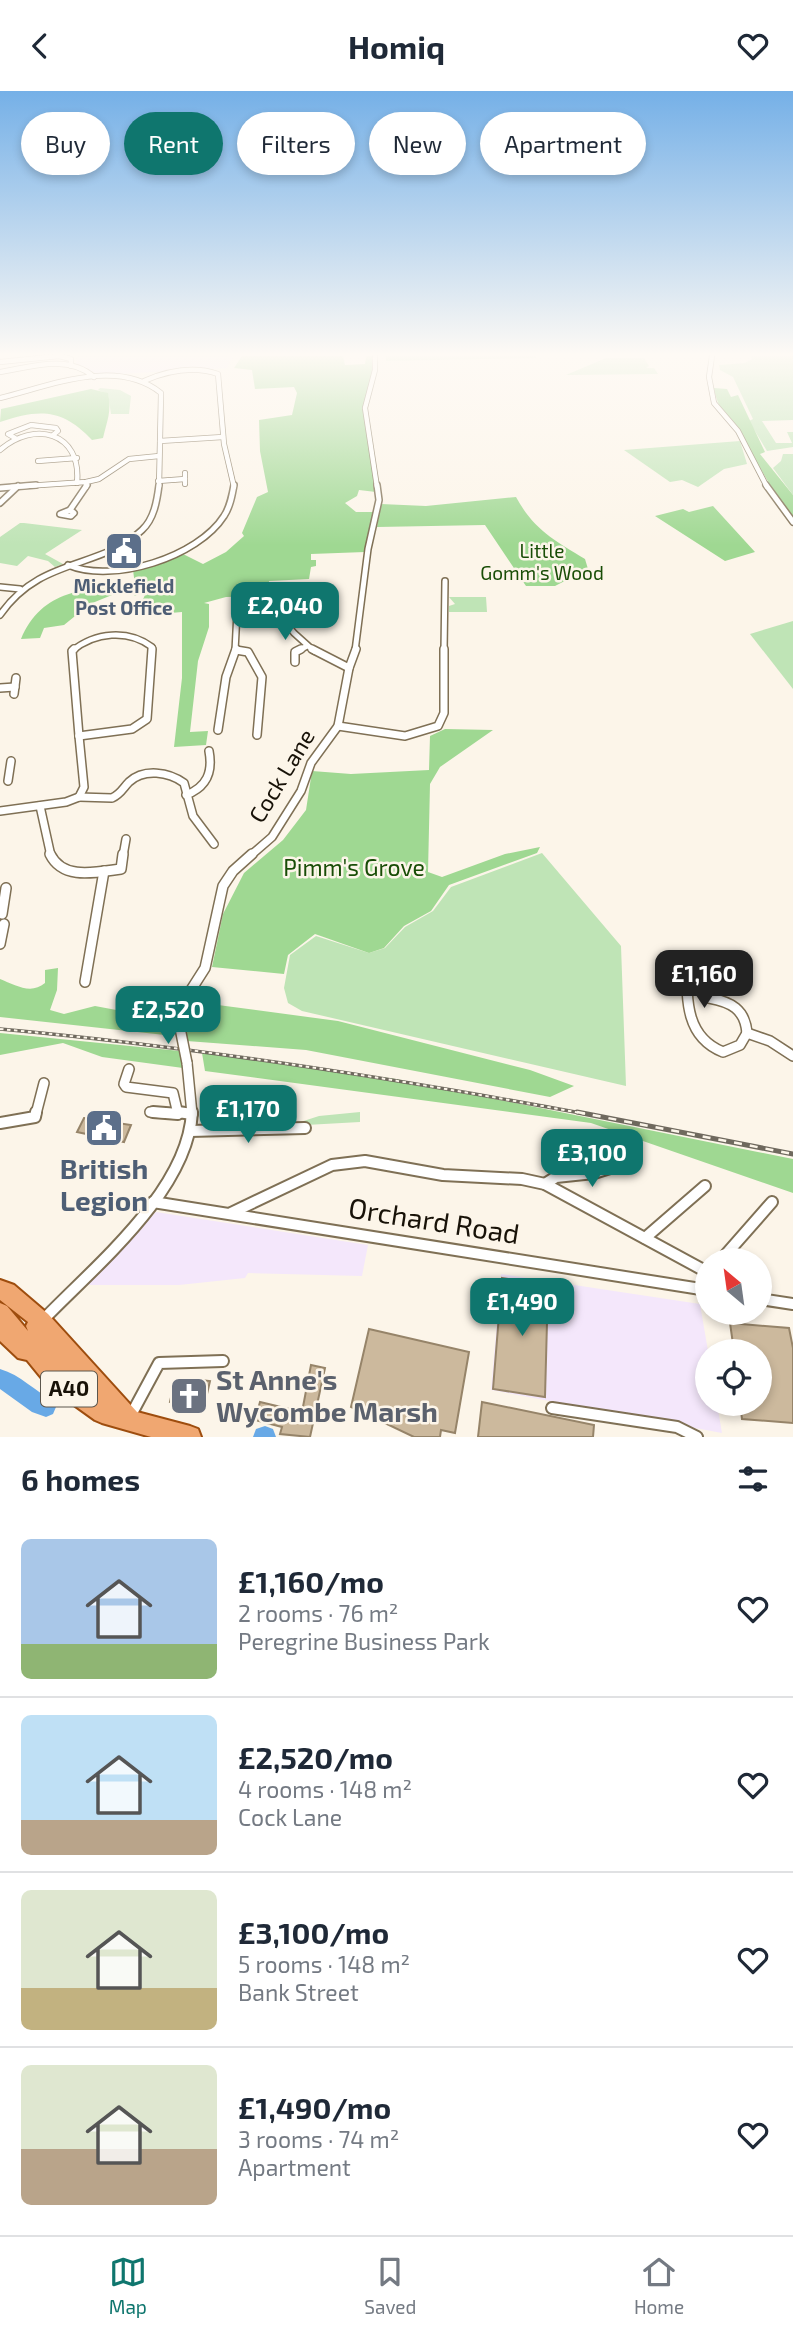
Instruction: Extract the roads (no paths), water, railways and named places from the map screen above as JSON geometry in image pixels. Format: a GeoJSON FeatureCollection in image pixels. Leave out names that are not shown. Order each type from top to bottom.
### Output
{"type":"FeatureCollection","features":[{"type":"Feature","properties":{"kind":"main road","name":"A40"},"geometry":{"type":"LineString","coordinates":[[0,1290],[7,1292],[47,1369],[56,1380],[102,1413],[190,1437]]}},
{"type":"Feature","properties":{"kind":"main road","name":"A40"},"geometry":{"type":"LineString","coordinates":[[0,1313],[30,1333],[129,1419]]}},
{"type":"Feature","properties":{"kind":"main road"},"geometry":{"type":"LineString","coordinates":[[0,1328],[30,1333]]}},
{"type":"Feature","properties":{"kind":"main road","name":"A40"},"geometry":{"type":"LineString","coordinates":[[30,1333],[102,1413]]}},
{"type":"Feature","properties":{"kind":"street"},"geometry":{"type":"LineString","coordinates":[[0,615],[20,589],[139,533],[152,517],[158,481],[160,419]]}},
{"type":"Feature","properties":{"kind":"street"},"geometry":{"type":"LineString","coordinates":[[68,565],[81,569],[132,568],[174,556],[202,540],[222,515],[234,486],[221,419]]}},
{"type":"Feature","properties":{"kind":"street","name":"Cock Lane"},"geometry":{"type":"LineString","coordinates":[[30,1333],[153,1202],[176,1167],[190,1131],[192,1114],[187,1063],[179,1023],[184,1001],[205,968],[223,886],[233,871],[272,837],[301,791],[317,753],[338,726],[349,668],[359,641],[368,549],[379,500],[367,419]]}},
{"type":"Feature","properties":{"kind":"street"},"geometry":{"type":"LineString","coordinates":[[728,419],[738,431],[770,495],[793,522]]}},
{"type":"Feature","properties":{"kind":"street"},"geometry":{"type":"LineString","coordinates":[[0,450],[15,438],[53,435],[58,431],[56,428],[37,424],[8,434],[15,438]]}},
{"type":"Feature","properties":{"kind":"street"},"geometry":{"type":"LineString","coordinates":[[53,435],[71,447],[77,458],[77,483]]}},
{"type":"Feature","properties":{"kind":"street"},"geometry":{"type":"LineString","coordinates":[[160,441],[223,437]]}},
{"type":"Feature","properties":{"kind":"street"},"geometry":{"type":"LineString","coordinates":[[0,488],[86,482],[99,479],[129,459],[159,456]]}},
{"type":"Feature","properties":{"kind":"street"},"geometry":{"type":"LineString","coordinates":[[38,461],[77,458]]}},
{"type":"Feature","properties":{"kind":"street"},"geometry":{"type":"LineString","coordinates":[[158,481],[185,479]]}},
{"type":"Feature","properties":{"kind":"street"},"geometry":{"type":"LineString","coordinates":[[70,510],[87,487],[86,482]]}},
{"type":"Feature","properties":{"kind":"street"},"geometry":{"type":"LineString","coordinates":[[0,503],[18,486]]}},
{"type":"Feature","properties":{"kind":"street"},"geometry":{"type":"LineString","coordinates":[[338,726],[405,736],[438,726],[444,713],[445,581]]}},
{"type":"Feature","properties":{"kind":"street"},"geometry":{"type":"LineString","coordinates":[[0,587],[20,589]]}},
{"type":"Feature","properties":{"kind":"street"},"geometry":{"type":"LineString","coordinates":[[218,730],[226,677],[236,650],[237,610],[257,601],[269,603],[277,618],[307,646],[331,662],[349,668]]}},
{"type":"Feature","properties":{"kind":"street"},"geometry":{"type":"LineString","coordinates":[[79,736],[137,727],[147,719],[152,647],[147,641],[136,636],[119,635],[83,643],[73,649],[79,736],[84,787],[79,797]]}},
{"type":"Feature","properties":{"kind":"street"},"geometry":{"type":"LineString","coordinates":[[295,662],[295,652],[307,646]]}},
{"type":"Feature","properties":{"kind":"street"},"geometry":{"type":"LineString","coordinates":[[236,650],[248,652],[262,677],[257,734]]}},
{"type":"Feature","properties":{"kind":"street"},"geometry":{"type":"LineString","coordinates":[[0,688],[14,690],[16,678]]}},
{"type":"Feature","properties":{"kind":"street"},"geometry":{"type":"LineString","coordinates":[[186,795],[201,790],[208,781],[211,771],[209,751]]}},
{"type":"Feature","properties":{"kind":"street"},"geometry":{"type":"LineString","coordinates":[[8,782],[11,761]]}},
{"type":"Feature","properties":{"kind":"street"},"geometry":{"type":"LineString","coordinates":[[0,772],[10,771]]}},
{"type":"Feature","properties":{"kind":"street"},"geometry":{"type":"LineString","coordinates":[[0,810],[40,806],[79,797],[89,800],[115,796],[134,778],[157,774],[172,775],[181,780],[186,795],[185,803],[214,844]]}},
{"type":"Feature","properties":{"kind":"street"},"geometry":{"type":"LineString","coordinates":[[40,806],[41,816],[48,827],[51,856],[55,865],[69,873],[121,869],[126,839]]}},
{"type":"Feature","properties":{"kind":"street"},"geometry":{"type":"LineString","coordinates":[[85,982],[104,870]]}},
{"type":"Feature","properties":{"kind":"street"},"geometry":{"type":"LineString","coordinates":[[2,909],[6,888]]}},
{"type":"Feature","properties":{"kind":"street"},"geometry":{"type":"LineString","coordinates":[[0,944],[4,924]]}},
{"type":"Feature","properties":{"kind":"street"},"geometry":{"type":"LineString","coordinates":[[687,958],[691,1022],[698,1039],[706,1046],[723,1052],[740,1045],[747,1033],[747,1019],[737,1005],[729,1000],[709,998]]}},
{"type":"Feature","properties":{"kind":"street"},"geometry":{"type":"LineString","coordinates":[[747,1033],[770,1041],[793,1056]]}},
{"type":"Feature","properties":{"kind":"street"},"geometry":{"type":"LineString","coordinates":[[129,1069],[124,1084],[126,1087],[173,1093],[178,1114]]}},
{"type":"Feature","properties":{"kind":"street"},"geometry":{"type":"LineString","coordinates":[[0,1123],[35,1117],[44,1083]]}},
{"type":"Feature","properties":{"kind":"street"},"geometry":{"type":"LineString","coordinates":[[150,1112],[192,1114]]}},
{"type":"Feature","properties":{"kind":"street"},"geometry":{"type":"LineString","coordinates":[[190,1131],[305,1128]]}},
{"type":"Feature","properties":{"kind":"street"},"geometry":{"type":"LineString","coordinates":[[230,1213],[332,1165],[365,1161],[443,1175],[522,1179],[545,1184],[695,1265]]}},
{"type":"Feature","properties":{"kind":"street"},"geometry":{"type":"LineString","coordinates":[[545,1184],[556,1177],[594,1173],[626,1163]]}},
{"type":"Feature","properties":{"kind":"street"},"geometry":{"type":"LineString","coordinates":[[645,1238],[705,1186]]}},
{"type":"Feature","properties":{"kind":"street","name":"Orchard Road"},"geometry":{"type":"LineString","coordinates":[[153,1202],[695,1288]]}},
{"type":"Feature","properties":{"kind":"street"},"geometry":{"type":"LineString","coordinates":[[732,1248],[772,1202]]}},
{"type":"Feature","properties":{"kind":"street"},"geometry":{"type":"LineString","coordinates":[[772,1301],[793,1304]]}},
{"type":"Feature","properties":{"kind":"street"},"geometry":{"type":"LineString","coordinates":[[129,1419],[159,1363],[223,1361]]}},
{"type":"Feature","properties":{"kind":"street"},"geometry":{"type":"LineString","coordinates":[[552,1408],[677,1427],[697,1437]]}},
{"type":"Feature","properties":{"kind":"waterway"},"geometry":{"type":"LineString","coordinates":[[0,1379],[13,1384],[46,1407]]}},
{"type":"Feature","properties":{"kind":"railway"},"geometry":{"type":"LineString","coordinates":[[0,1029],[294,1065],[586,1114]]}},
{"type":"Feature","properties":{"kind":"railway"},"geometry":{"type":"LineString","coordinates":[[577,1112],[793,1154]]}},
{"type":"Feature","properties":{"kind":"place","name":"Micklefield Post Office"},"geometry":{"type":"Point","coordinates":[124,551]}},
{"type":"Feature","properties":{"kind":"place","name":"British Legion"},"geometry":{"type":"Point","coordinates":[104,1128]}},
{"type":"Feature","properties":{"kind":"place","name":"St Anne's Wycombe Marsh"},"geometry":{"type":"Point","coordinates":[189,1396]}},
{"type":"Feature","properties":{"kind":"park label","name":"Little Gomm's Wood"},"geometry":{"type":"Point","coordinates":[542,562]}},
{"type":"Feature","properties":{"kind":"park label","name":"Pimm's Grove"},"geometry":{"type":"Point","coordinates":[354,868]}}]}
